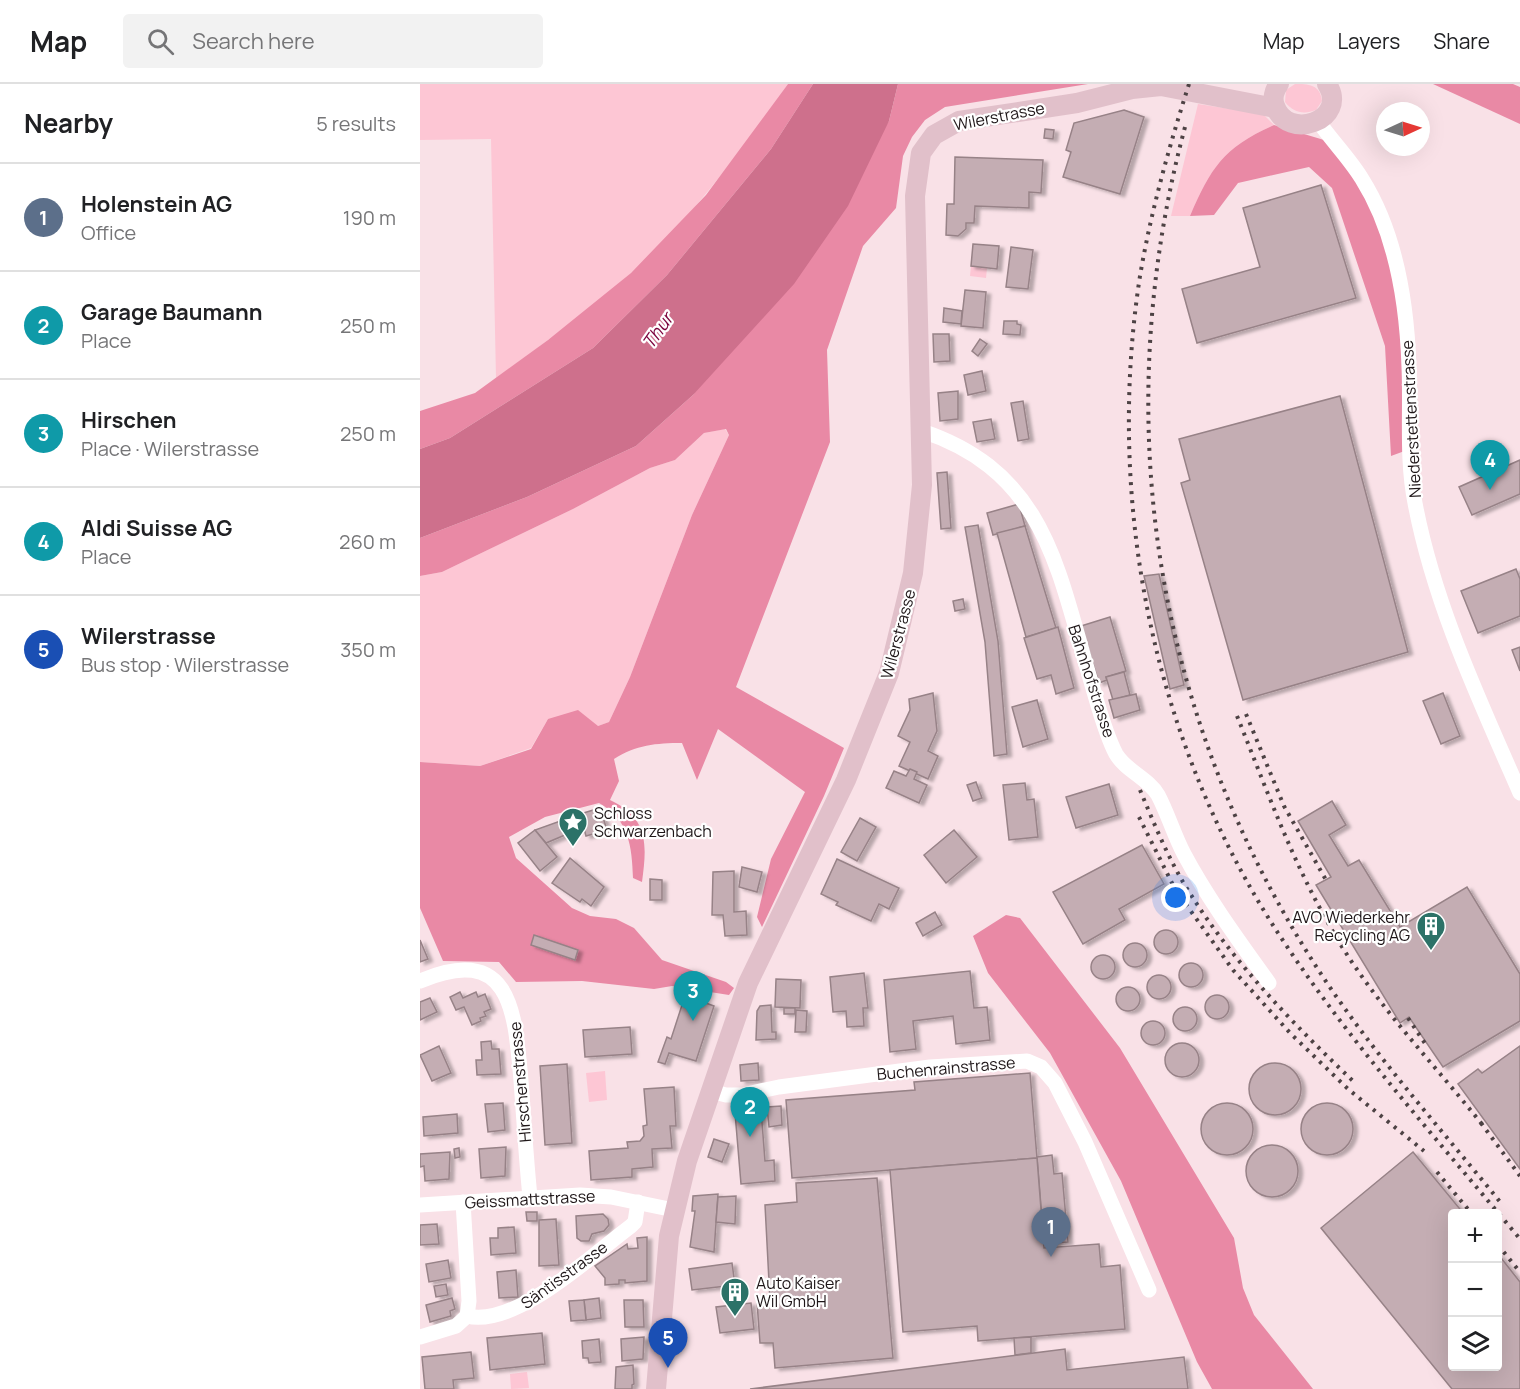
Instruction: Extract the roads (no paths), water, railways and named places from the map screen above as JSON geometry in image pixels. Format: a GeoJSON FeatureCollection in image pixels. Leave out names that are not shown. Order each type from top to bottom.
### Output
{"type":"FeatureCollection","features":[{"type":"Feature","properties":{"kind":"main road"},"geometry":{"type":"LineString","coordinates":[[1318,121],[1331,107],[1332,97],[1327,84]]}},
{"type":"Feature","properties":{"kind":"main road","name":"Wilerstrasse"},"geometry":{"type":"LineString","coordinates":[[656,1389],[666,1263],[674,1210],[710,1091],[748,983],[846,780],[889,673],[906,612],[922,485],[916,177],[921,153],[934,135],[959,121],[1077,103],[1132,89],[1161,86],[1275,108]]}},
{"type":"Feature","properties":{"kind":"main road","name":"Wilerstrasse"},"geometry":{"type":"LineString","coordinates":[[1218,96],[1278,86],[1273,100],[1280,115],[1294,124],[1304,125],[1318,121]]}},
{"type":"Feature","properties":{"kind":"street","name":"Niederstettenstrasse"},"geometry":{"type":"LineString","coordinates":[[1318,121],[1362,179],[1386,233],[1406,318],[1414,500],[1426,555],[1454,635],[1520,793]]}},
{"type":"Feature","properties":{"kind":"street","name":"Bahnhofstrasse"},"geometry":{"type":"LineString","coordinates":[[922,431],[974,453],[999,472],[1023,499],[1041,528],[1054,559],[1103,721],[1117,755],[1157,793],[1183,852],[1220,915],[1269,983]]}},
{"type":"Feature","properties":{"kind":"street","name":"Hirschenstrasse"},"geometry":{"type":"LineString","coordinates":[[420,981],[448,971],[481,972],[496,982],[505,992],[516,1028],[530,1197]]}},
{"type":"Feature","properties":{"kind":"street","name":"Buchenrainstrasse"},"geometry":{"type":"LineString","coordinates":[[710,1091],[726,1095],[742,1095],[779,1087],[930,1067],[1027,1061],[1035,1063],[1055,1083],[1085,1142],[1149,1290]]}},
{"type":"Feature","properties":{"kind":"street","name":"Geissmattstrasse"},"geometry":{"type":"LineString","coordinates":[[420,1205],[580,1195],[638,1202],[674,1210]]}},
{"type":"Feature","properties":{"kind":"street"},"geometry":{"type":"LineString","coordinates":[[420,1337],[456,1326],[467,1316],[469,1301],[463,1202]]}},
{"type":"Feature","properties":{"kind":"street","name":"Säntisstrasse"},"geometry":{"type":"LineString","coordinates":[[467,1316],[479,1318],[519,1308],[545,1291],[635,1222],[638,1202]]}},
{"type":"Feature","properties":{"kind":"water","name":"Thur"},"geometry":{"type":"Polygon","coordinates":[[[813,84],[898,84],[889,121],[848,206],[794,284],[693,395],[636,446],[527,497],[420,538],[420,449],[450,438],[593,348],[667,275],[771,149],[813,84]]]}},
{"type":"Feature","properties":{"kind":"railway"},"geometry":{"type":"LineString","coordinates":[[1189,84],[1149,227],[1140,276],[1131,361],[1129,447],[1135,533],[1149,617],[1170,700],[1199,781],[1235,859],[1278,933],[1334,1013],[1364,1051],[1520,1239]]}},
{"type":"Feature","properties":{"kind":"railway"},"geometry":{"type":"LineString","coordinates":[[1185,127],[1162,235],[1150,343],[1149,451],[1160,557],[1182,662],[1214,764],[1258,864],[1312,960],[1379,1054],[1501,1203]]}},
{"type":"Feature","properties":{"kind":"railway"},"geometry":{"type":"LineString","coordinates":[[1246,714],[1284,806],[1326,880]]}},
{"type":"Feature","properties":{"kind":"railway"},"geometry":{"type":"LineString","coordinates":[[1237,716],[1301,871],[1343,949],[1401,1028],[1485,1128]]}},
{"type":"Feature","properties":{"kind":"railway"},"geometry":{"type":"LineString","coordinates":[[1140,790],[1183,882],[1220,936],[1283,1011],[1353,1081]]}},
{"type":"Feature","properties":{"kind":"railway"},"geometry":{"type":"LineString","coordinates":[[1139,817],[1175,889],[1233,970],[1291,1034],[1348,1089],[1424,1151]]}},
{"type":"Feature","properties":{"kind":"railway"},"geometry":{"type":"LineString","coordinates":[[1408,1018],[1426,1045]]}},
{"type":"Feature","properties":{"kind":"railway"},"geometry":{"type":"LineString","coordinates":[[1481,1123],[1520,1176]]}},
{"type":"Feature","properties":{"kind":"railway"},"geometry":{"type":"LineString","coordinates":[[1437,1172],[1468,1209]]}},
{"type":"Feature","properties":{"kind":"railway"},"geometry":{"type":"LineString","coordinates":[[1502,1250],[1520,1272]]}},
{"type":"Feature","properties":{"kind":"place","name":"Aldi Suisse AG"},"geometry":{"type":"Point","coordinates":[1490,490]}},
{"type":"Feature","properties":{"kind":"place","name":"Schloss Schwarzenbach"},"geometry":{"type":"Point","coordinates":[573,848]}},
{"type":"Feature","properties":{"kind":"place","name":"AVO Wiederkehr Recycling AG"},"geometry":{"type":"Point","coordinates":[1431,952]}},
{"type":"Feature","properties":{"kind":"place","name":"Hirschen"},"geometry":{"type":"Point","coordinates":[693,1021]}},
{"type":"Feature","properties":{"kind":"place","name":"Garage Baumann"},"geometry":{"type":"Point","coordinates":[750,1137]}},
{"type":"Feature","properties":{"kind":"place","name":"Holenstein AG"},"geometry":{"type":"Point","coordinates":[1051,1257]}},
{"type":"Feature","properties":{"kind":"place","name":"Auto Kaiser Wil GmbH"},"geometry":{"type":"Point","coordinates":[735,1318]}},
{"type":"Feature","properties":{"kind":"place","name":"Wilerstrasse"},"geometry":{"type":"Point","coordinates":[668,1368]}}]}
